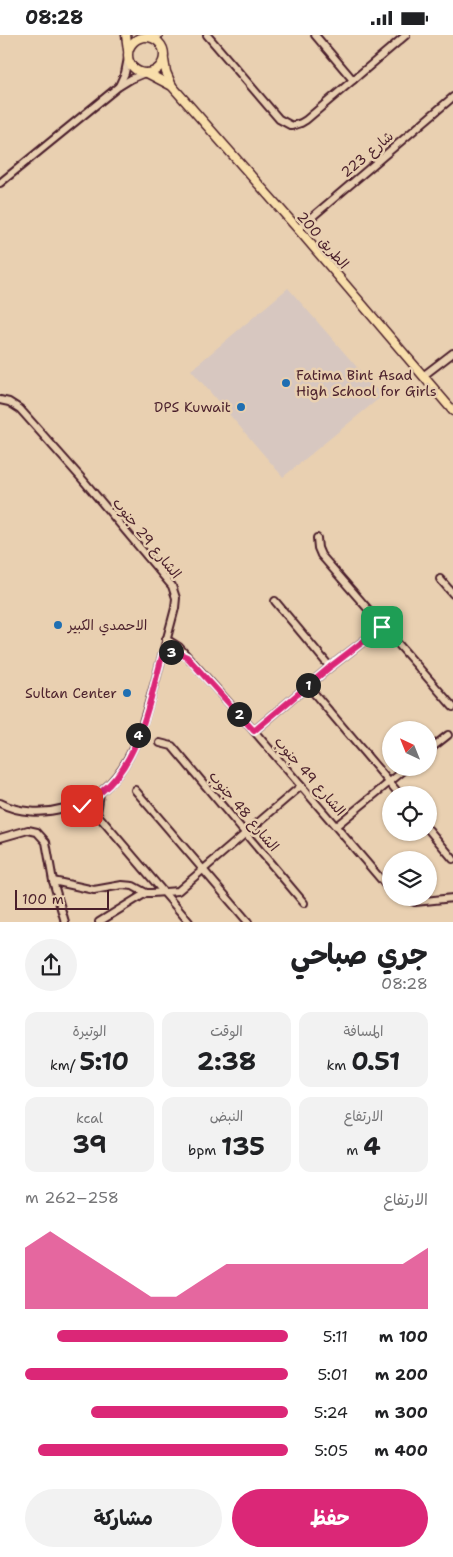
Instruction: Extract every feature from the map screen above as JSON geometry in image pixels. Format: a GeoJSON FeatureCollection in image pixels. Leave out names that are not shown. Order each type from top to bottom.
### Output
{"type":"FeatureCollection","features":[{"type":"Feature","properties":{"kind":"main road"},"geometry":{"type":"LineString","coordinates":[[126,35],[128,54],[134,69],[146,73],[158,69],[164,56],[158,37],[140,36],[128,54]]}},
{"type":"Feature","properties":{"kind":"main road","name":"الطريق 200"},"geometry":{"type":"LineString","coordinates":[[164,56],[166,72],[172,86],[298,229],[453,411]]}},
{"type":"Feature","properties":{"kind":"main road","name":"الطريق 200"},"geometry":{"type":"LineString","coordinates":[[146,73],[172,86]]}},
{"type":"Feature","properties":{"kind":"street"},"geometry":{"type":"LineString","coordinates":[[207,35],[278,119],[292,126],[306,120],[406,35]]}},
{"type":"Feature","properties":{"kind":"street"},"geometry":{"type":"LineString","coordinates":[[315,35],[353,80]]}},
{"type":"Feature","properties":{"kind":"street"},"geometry":{"type":"LineString","coordinates":[[118,87],[125,73],[128,54]]}},
{"type":"Feature","properties":{"kind":"street"},"geometry":{"type":"LineString","coordinates":[[1,181],[118,87],[146,73]]}},
{"type":"Feature","properties":{"kind":"street","name":"شارع 223"},"geometry":{"type":"LineString","coordinates":[[298,229],[453,97]]}},
{"type":"Feature","properties":{"kind":"street"},"geometry":{"type":"LineString","coordinates":[[423,377],[453,353]]}},
{"type":"Feature","properties":{"kind":"street","name":"الشارع 29 جنوب"},"geometry":{"type":"LineString","coordinates":[[0,400],[9,402],[20,409],[83,479],[172,586],[176,603],[144,720],[134,747],[120,773],[100,793],[76,805],[57,810],[26,811],[7,807],[0,803]]}},
{"type":"Feature","properties":{"kind":"street"},"geometry":{"type":"LineString","coordinates":[[316,538],[321,555],[453,707]]}},
{"type":"Feature","properties":{"kind":"street"},"geometry":{"type":"LineString","coordinates":[[440,579],[453,594]]}},
{"type":"Feature","properties":{"kind":"street"},"geometry":{"type":"LineString","coordinates":[[275,601],[330,667]]}},
{"type":"Feature","properties":{"kind":"street"},"geometry":{"type":"LineString","coordinates":[[254,731],[330,667],[382,627]]}},
{"type":"Feature","properties":{"kind":"street","name":"الشارع 49 جنوب"},"geometry":{"type":"LineString","coordinates":[[166,639],[179,647],[382,880]]}},
{"type":"Feature","properties":{"kind":"street"},"geometry":{"type":"LineString","coordinates":[[163,650],[176,652],[187,657]]}},
{"type":"Feature","properties":{"kind":"street"},"geometry":{"type":"LineString","coordinates":[[308,686],[392,786]]}},
{"type":"Feature","properties":{"kind":"street"},"geometry":{"type":"LineString","coordinates":[[438,743],[448,735]]}},
{"type":"Feature","properties":{"kind":"street","name":"الشارع 48 جنوب"},"geometry":{"type":"LineString","coordinates":[[160,743],[172,746],[304,903]]}},
{"type":"Feature","properties":{"kind":"street"},"geometry":{"type":"LineString","coordinates":[[336,826],[397,776]]}},
{"type":"Feature","properties":{"kind":"street"},"geometry":{"type":"LineString","coordinates":[[53,881],[94,890],[128,886],[146,893],[178,891],[301,786]]}},
{"type":"Feature","properties":{"kind":"street"},"geometry":{"type":"LineString","coordinates":[[135,790],[248,922]]}},
{"type":"Feature","properties":{"kind":"street"},"geometry":{"type":"LineString","coordinates":[[97,814],[100,793]]}},
{"type":"Feature","properties":{"kind":"street"},"geometry":{"type":"LineString","coordinates":[[76,805],[87,808],[97,814],[189,922]]}},
{"type":"Feature","properties":{"kind":"street"},"geometry":{"type":"LineString","coordinates":[[0,838],[28,830],[37,832],[46,842],[53,881],[65,922]]}},
{"type":"Feature","properties":{"kind":"street"},"geometry":{"type":"LineString","coordinates":[[437,840],[453,859]]}},
{"type":"Feature","properties":{"kind":"street"},"geometry":{"type":"LineString","coordinates":[[99,922],[146,893]]}},
{"type":"Feature","properties":{"kind":"street"},"geometry":{"type":"LineString","coordinates":[[437,899],[453,898]]}},
{"type":"Feature","properties":{"kind":"shaded area","name":"Fatima Bint Asad High School for Girls"},"geometry":{"type":"Polygon","coordinates":[[[288,288],[382,396],[283,477],[191,370],[288,288]]]}},
{"type":"Feature","properties":{"kind":"place","name":"Fatima Bint Asad High School for Girls"},"geometry":{"type":"Point","coordinates":[286,383]}},
{"type":"Feature","properties":{"kind":"place","name":"DPS Kuwait"},"geometry":{"type":"Point","coordinates":[241,407]}},
{"type":"Feature","properties":{"kind":"place","name":"الاحمدي الكبير"},"geometry":{"type":"Point","coordinates":[58,625]}},
{"type":"Feature","properties":{"kind":"place","name":"Sultan Center"},"geometry":{"type":"Point","coordinates":[127,693]}},
{"type":"Feature","properties":{"kind":"route"},"geometry":{"type":"LineString","coordinates":[[82,806],[76,805],[100,793],[120,773],[127,761],[144,720],[163,653],[176,652],[187,657],[254,731],[330,667],[382,627]]}}]}
